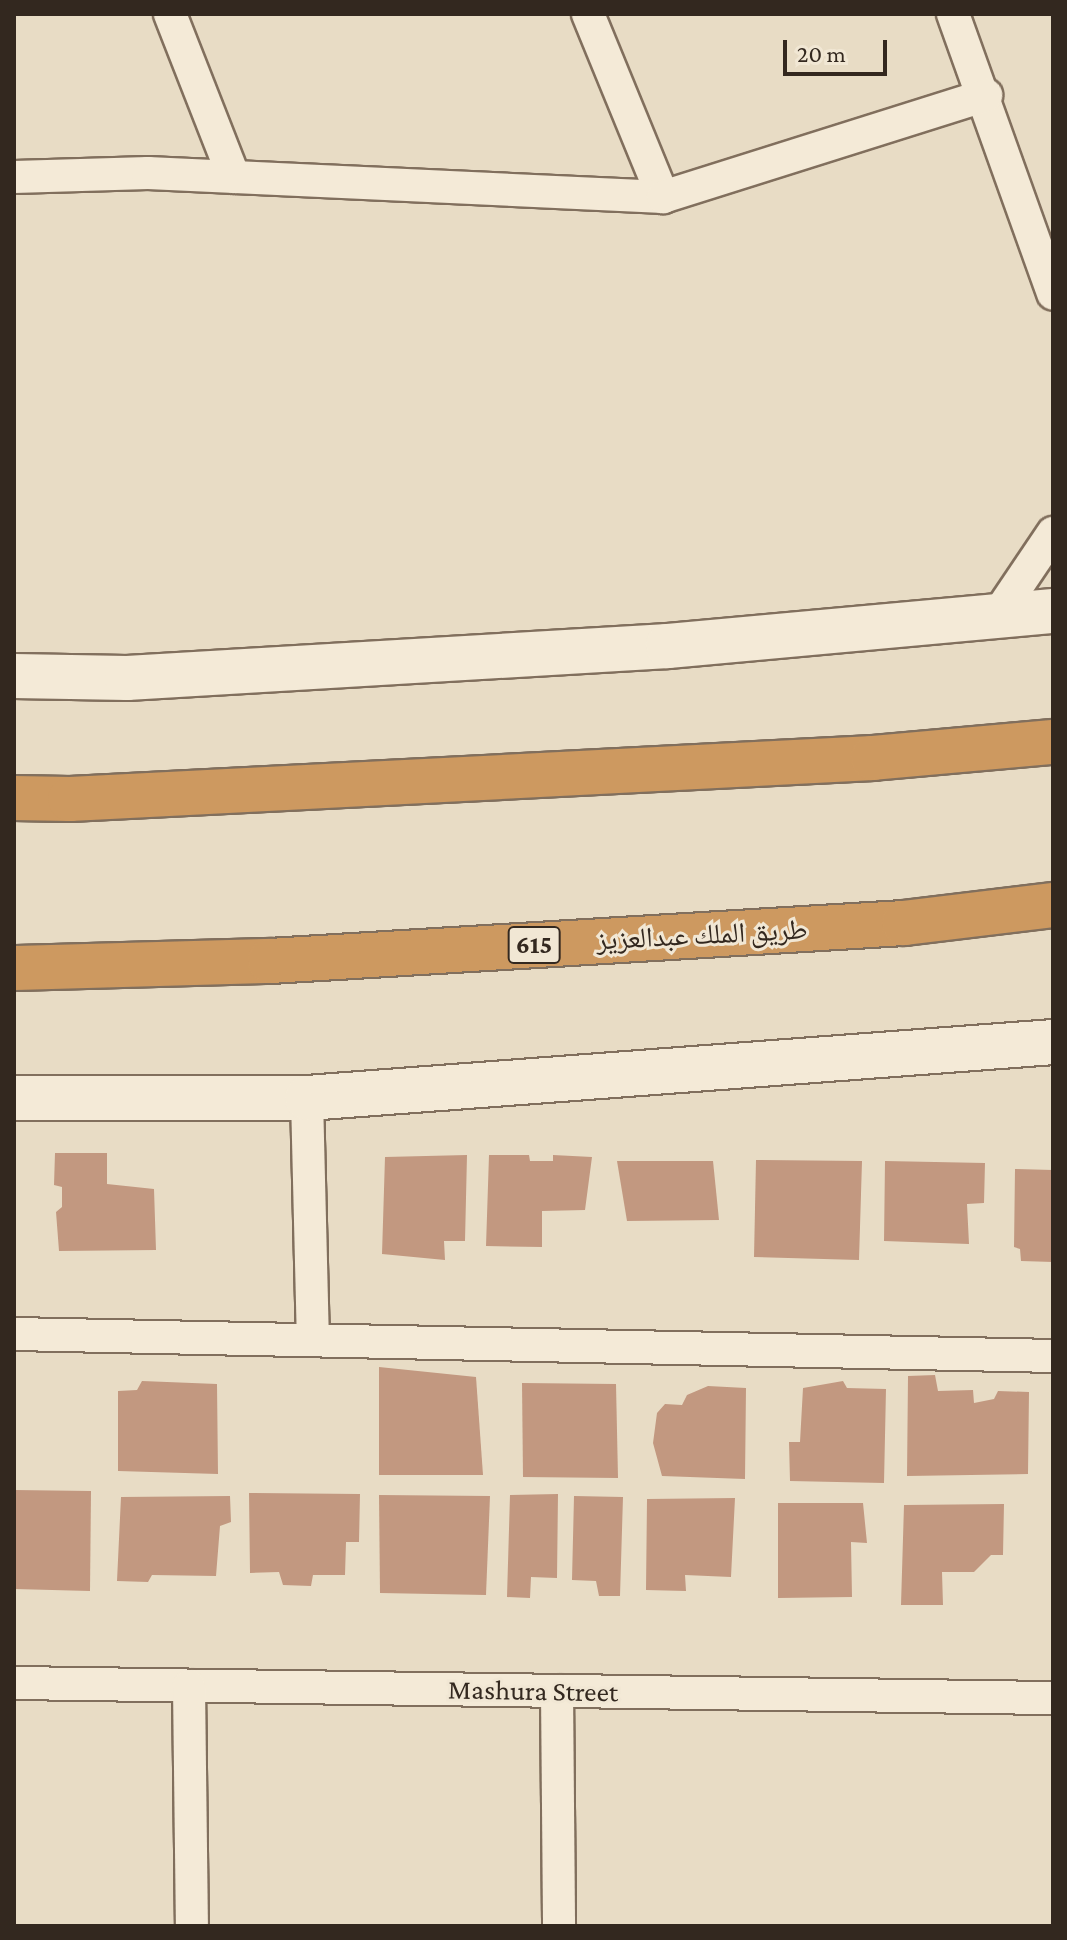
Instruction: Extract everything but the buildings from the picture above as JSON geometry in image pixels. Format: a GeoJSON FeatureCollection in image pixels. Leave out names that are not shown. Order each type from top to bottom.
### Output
{"type":"FeatureCollection","features":[{"type":"Feature","properties":{"kind":"highway"},"geometry":{"type":"LineString","coordinates":[[14,798],[70,799],[873,758],[1053,742]]}},
{"type":"Feature","properties":{"kind":"highway","name":"طريق الملك عبدالعزيز"},"geometry":{"type":"LineString","coordinates":[[14,968],[270,961],[904,923],[1053,905]]}},
{"type":"Feature","properties":{"kind":"main road"},"geometry":{"type":"LineString","coordinates":[[14,676],[127,678],[668,646],[995,619],[1053,611]]}},
{"type":"Feature","properties":{"kind":"main road"},"geometry":{"type":"LineString","coordinates":[[873,758],[1053,725]]}},
{"type":"Feature","properties":{"kind":"main road"},"geometry":{"type":"LineString","coordinates":[[14,1098],[307,1098],[1053,1042]]}},
{"type":"Feature","properties":{"kind":"street"},"geometry":{"type":"LineString","coordinates":[[170,14],[234,177]]}},
{"type":"Feature","properties":{"kind":"street"},"geometry":{"type":"LineString","coordinates":[[588,14],[663,197]]}},
{"type":"Feature","properties":{"kind":"street"},"geometry":{"type":"LineString","coordinates":[[953,14],[986,95],[1053,294]]}},
{"type":"Feature","properties":{"kind":"street"},"geometry":{"type":"LineString","coordinates":[[14,177],[234,177],[663,197],[986,95]]}},
{"type":"Feature","properties":{"kind":"street"},"geometry":{"type":"LineString","coordinates":[[995,619],[1053,533]]}},
{"type":"Feature","properties":{"kind":"street"},"geometry":{"type":"LineString","coordinates":[[307,1098],[313,1340]]}},
{"type":"Feature","properties":{"kind":"street"},"geometry":{"type":"LineString","coordinates":[[14,1334],[1053,1356]]}},
{"type":"Feature","properties":{"kind":"street","name":"Mashura Street"},"geometry":{"type":"LineString","coordinates":[[14,1683],[1053,1698]]}},
{"type":"Feature","properties":{"kind":"street"},"geometry":{"type":"LineString","coordinates":[[189,1686],[192,1926]]}},
{"type":"Feature","properties":{"kind":"street"},"geometry":{"type":"LineString","coordinates":[[557,1691],[559,1926]]}}]}
